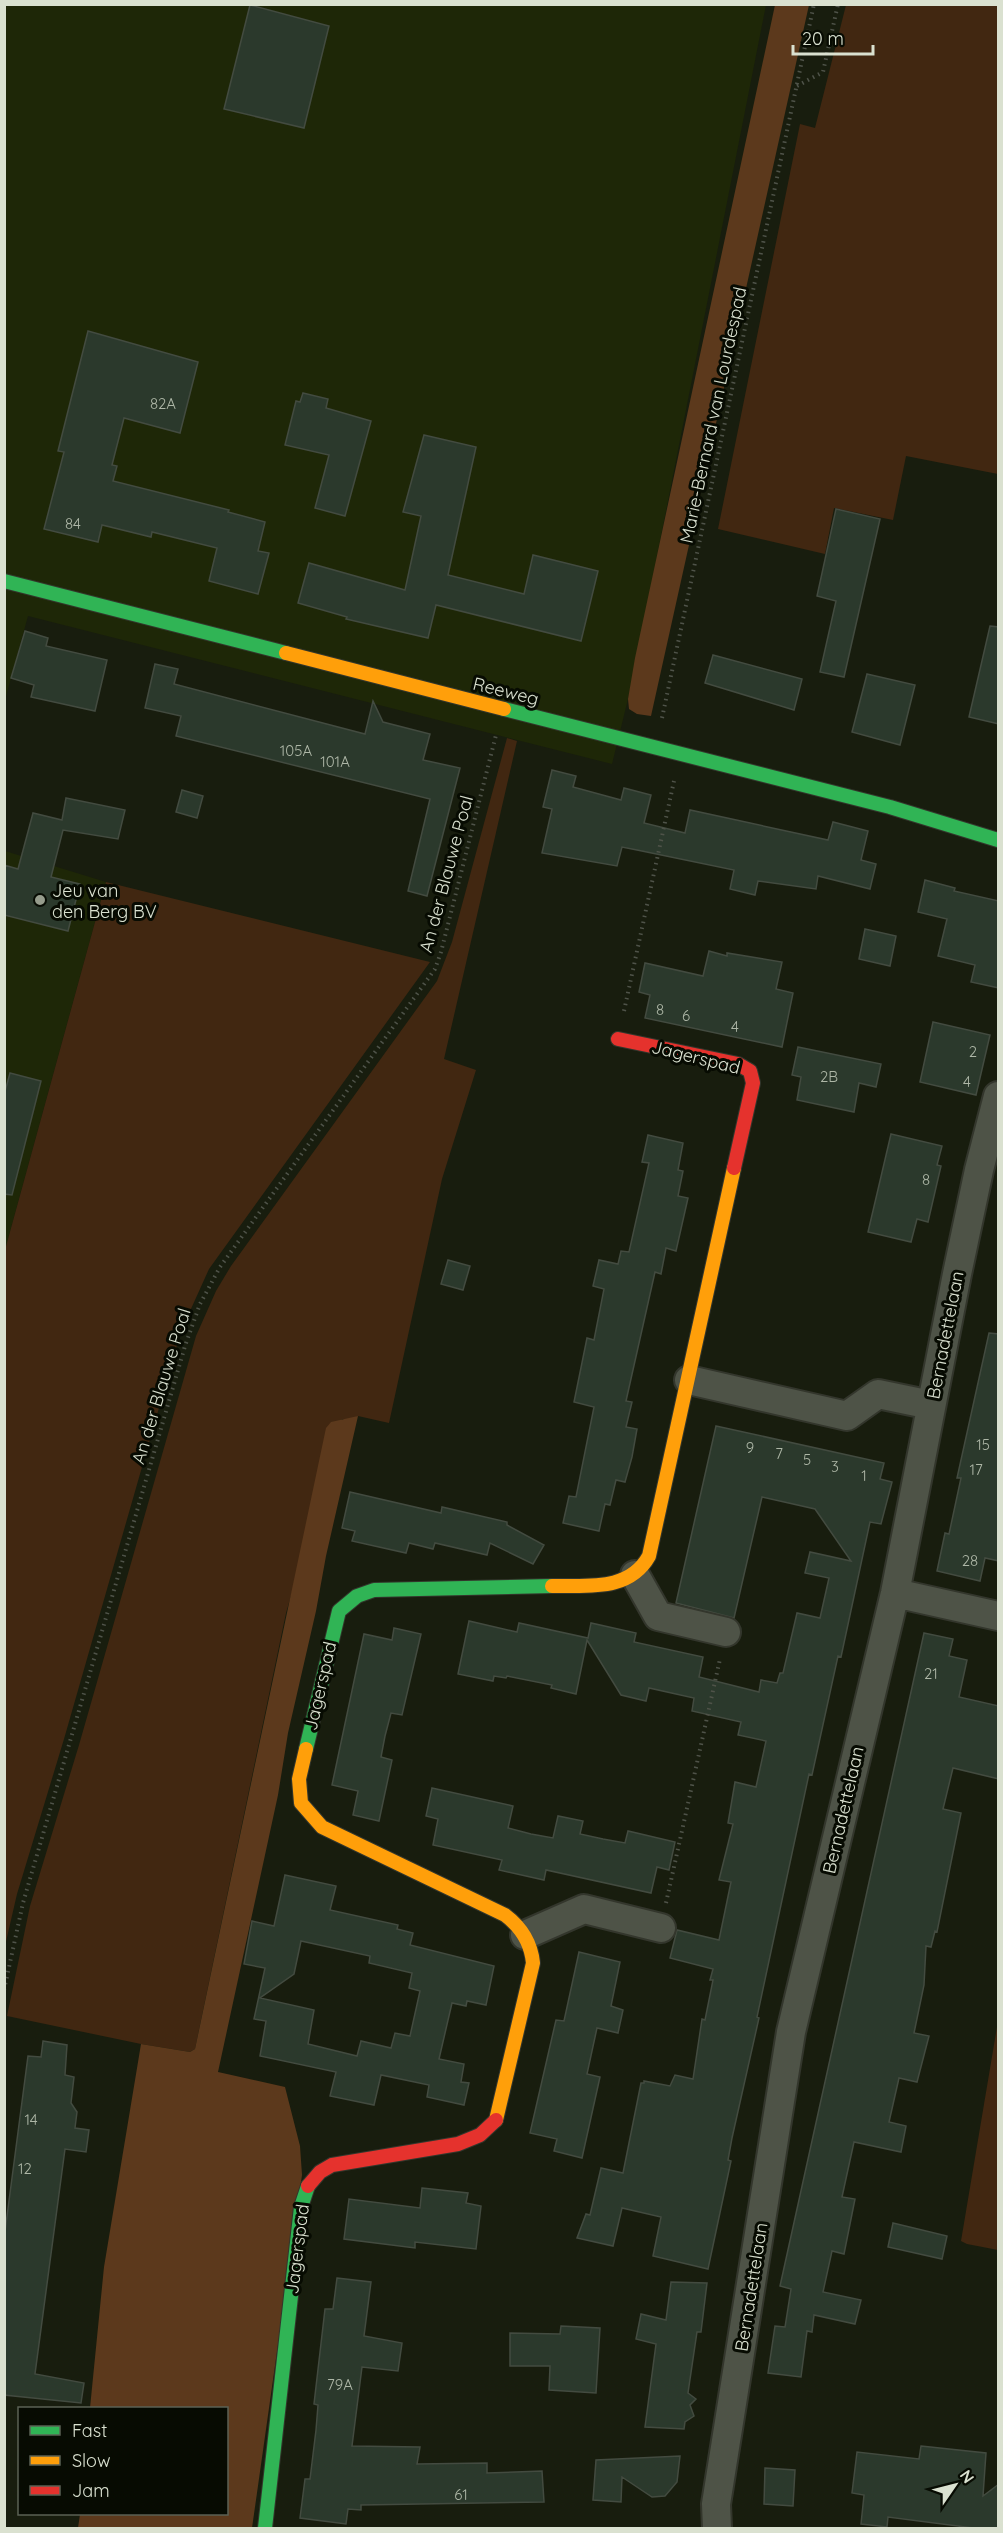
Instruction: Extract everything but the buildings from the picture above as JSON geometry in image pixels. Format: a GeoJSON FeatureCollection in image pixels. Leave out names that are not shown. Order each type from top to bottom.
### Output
{"type":"FeatureCollection","features":[{"type":"Feature","properties":{"kind":"street","name":"Reeweg"},"geometry":{"type":"LineString","coordinates":[[4,581],[890,807],[999,840]]}},
{"type":"Feature","properties":{"kind":"street","name":"Jagerspad"},"geometry":{"type":"LineString","coordinates":[[265,2529],[301,2206],[307,2186],[320,2172],[332,2165],[458,2144],[473,2140],[491,2127],[497,2118],[533,1963],[531,1948],[525,1935],[505,1915],[322,1827],[301,1803],[299,1779],[339,1611],[357,1596],[375,1590],[611,1585],[636,1575],[648,1560],[652,1548],[753,1083],[750,1071],[738,1064],[618,1039]]}},
{"type":"Feature","properties":{"kind":"street","name":"Bernadettelaan"},"geometry":{"type":"LineString","coordinates":[[717,2529],[716,2504],[790,2032],[895,1593],[976,1181],[999,1096]]}},
{"type":"Feature","properties":{"kind":"street"},"geometry":{"type":"LineString","coordinates":[[689,1380],[848,1416],[878,1394],[931,1405]]}},
{"type":"Feature","properties":{"kind":"street"},"geometry":{"type":"LineString","coordinates":[[636,1575],[658,1616],[726,1632]]}},
{"type":"Feature","properties":{"kind":"street"},"geometry":{"type":"LineString","coordinates":[[895,1593],[999,1616]]}},
{"type":"Feature","properties":{"kind":"street"},"geometry":{"type":"LineString","coordinates":[[525,1935],[584,1909],[661,1928]]}},
{"type":"Feature","properties":{"kind":"path","name":"Marie-Bernard van Lourdespad"},"geometry":{"type":"LineString","coordinates":[[655,748],[814,4]]}},
{"type":"Feature","properties":{"kind":"path"},"geometry":{"type":"LineString","coordinates":[[797,87],[823,72],[838,4]]}},
{"type":"Feature","properties":{"kind":"path","name":"An der Blauwe Poal"},"geometry":{"type":"LineString","coordinates":[[4,1990],[23,1903],[185,1346],[200,1304],[220,1267],[435,969],[503,709]]}},
{"type":"Feature","properties":{"kind":"path"},"geometry":{"type":"LineString","coordinates":[[618,1039],[680,753]]}},
{"type":"Feature","properties":{"kind":"path"},"geometry":{"type":"LineString","coordinates":[[661,1928],[726,1632]]}},
{"type":"Feature","properties":{"kind":"shaded area"},"geometry":{"type":"Polygon","coordinates":[[[5,5],[766,5],[628,699],[612,764],[28,616],[5,700],[5,5]]]}},
{"type":"Feature","properties":{"kind":"shaded area"},"geometry":{"type":"Polygon","coordinates":[[[775,5],[809,5],[651,716],[637,714],[629,709],[628,699],[635,658],[775,5]]]}},
{"type":"Feature","properties":{"kind":"shaded area"},"geometry":{"type":"Polygon","coordinates":[[[846,5],[998,5],[998,474],[906,456],[893,520],[834,508],[825,554],[718,529],[800,124],[815,128],[846,5]]]}},
{"type":"Feature","properties":{"kind":"shaded area"},"geometry":{"type":"Polygon","coordinates":[[[507,738],[517,741],[444,1059],[476,1070],[442,1179],[389,1423],[358,1416],[350,1420],[342,1419],[286,1613],[195,2049],[190,2052],[141,2044],[7,2016],[30,1906],[79,1745],[196,1336],[216,1291],[231,1266],[437,981],[452,942],[507,738]]]}},
{"type":"Feature","properties":{"kind":"shaded area"},"geometry":{"type":"Polygon","coordinates":[[[5,851],[106,882],[5,1250],[5,851]]]}},
{"type":"Feature","properties":{"kind":"shaded area"},"geometry":{"type":"Polygon","coordinates":[[[106,882],[430,962],[209,1269],[181,1331],[17,1894],[5,1946],[5,1250],[106,882]]]}},
{"type":"Feature","properties":{"kind":"shaded area"},"geometry":{"type":"Polygon","coordinates":[[[358,1416],[288,1733],[278,1795],[218,2072],[285,2087],[300,2146],[302,2175],[252,2528],[78,2528],[80,2515],[228,2515],[228,2407],[90,2407],[104,2267],[141,2044],[190,2052],[195,2049],[326,1428],[331,1422],[358,1416]]]}},
{"type":"Feature","properties":{"kind":"shaded area"},"geometry":{"type":"Polygon","coordinates":[[[998,2021],[998,2250],[961,2241],[998,2021]]]}},
{"type":"Feature","properties":{"kind":"traffic: fast"},"geometry":{"type":"LineString","coordinates":[[4,581],[286,653]]}},
{"type":"Feature","properties":{"kind":"traffic: fast"},"geometry":{"type":"LineString","coordinates":[[504,709],[890,807],[998,840]]}},
{"type":"Feature","properties":{"kind":"traffic: fast"},"geometry":{"type":"LineString","coordinates":[[306,1749],[339,1611],[357,1596],[374,1590],[552,1586]]}},
{"type":"Feature","properties":{"kind":"traffic: fast"},"geometry":{"type":"LineString","coordinates":[[265,2528],[301,2207],[308,2186]]}},
{"type":"Feature","properties":{"kind":"traffic: slow"},"geometry":{"type":"LineString","coordinates":[[286,653],[504,709]]}},
{"type":"Feature","properties":{"kind":"traffic: slow"},"geometry":{"type":"LineString","coordinates":[[552,1586],[593,1586],[619,1581],[641,1568],[649,1556],[734,1168]]}},
{"type":"Feature","properties":{"kind":"traffic: slow"},"geometry":{"type":"LineString","coordinates":[[306,1749],[299,1779],[301,1803],[322,1827],[505,1915],[516,1925],[527,1942],[533,1963],[496,2120]]}},
{"type":"Feature","properties":{"kind":"traffic: jam"},"geometry":{"type":"LineString","coordinates":[[618,1039],[738,1064],[750,1071],[753,1083],[734,1168]]}},
{"type":"Feature","properties":{"kind":"traffic: jam"},"geometry":{"type":"LineString","coordinates":[[308,2186],[320,2172],[332,2165],[458,2144],[480,2135],[496,2120]]}},
{"type":"Feature","properties":{"kind":"place","name":"Jeu van den Berg BV"},"geometry":{"type":"Point","coordinates":[40,900]}}]}
